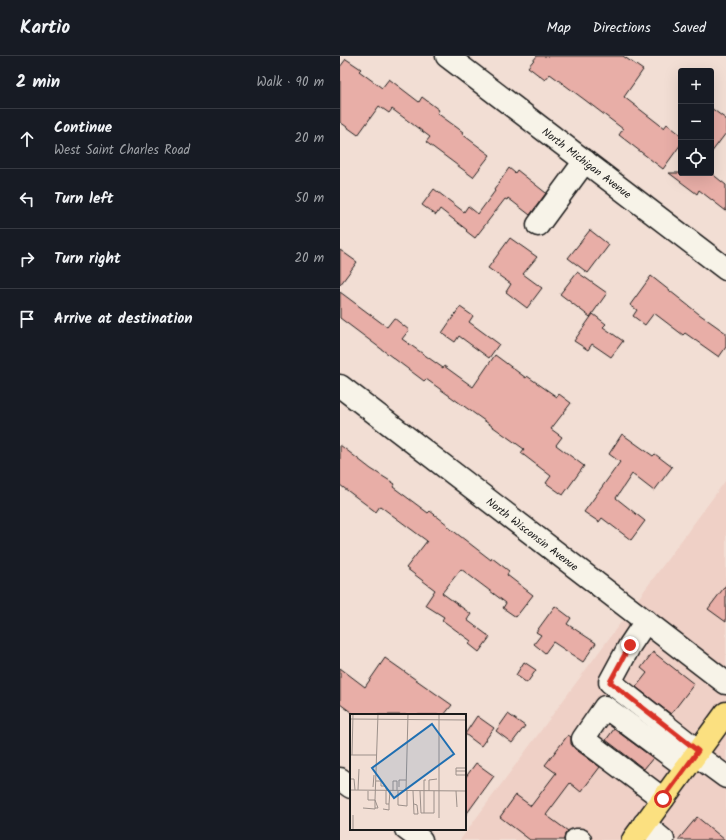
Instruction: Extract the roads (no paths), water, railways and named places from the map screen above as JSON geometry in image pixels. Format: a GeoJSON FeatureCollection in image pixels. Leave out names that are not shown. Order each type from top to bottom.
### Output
{"type":"FeatureCollection","features":[{"type":"Feature","properties":{"kind":"main road"},"geometry":{"type":"LineString","coordinates":[[638,832],[726,714]]}},
{"type":"Feature","properties":{"kind":"street","name":"North Michigan Avenue"},"geometry":{"type":"LineString","coordinates":[[447,56],[726,269]]}},
{"type":"Feature","properties":{"kind":"street"},"geometry":{"type":"LineString","coordinates":[[538,225],[585,161]]}},
{"type":"Feature","properties":{"kind":"street","name":"North Wisconsin Avenue"},"geometry":{"type":"LineString","coordinates":[[340,386],[726,683]]}},
{"type":"Feature","properties":{"kind":"street"},"geometry":{"type":"LineString","coordinates":[[646,621],[630,645],[610,682],[693,758]]}},
{"type":"Feature","properties":{"kind":"street"},"geometry":{"type":"LineString","coordinates":[[663,799],[583,739],[606,707],[726,777]]}},
{"type":"Feature","properties":{"kind":"street"},"geometry":{"type":"LineString","coordinates":[[340,779],[350,786]]}},
{"type":"Feature","properties":{"kind":"street"},"geometry":{"type":"LineString","coordinates":[[407,830],[421,840]]}},
{"type":"Feature","properties":{"kind":"street"},"geometry":{"type":"LineString","coordinates":[[638,832],[663,840]]}}]}
